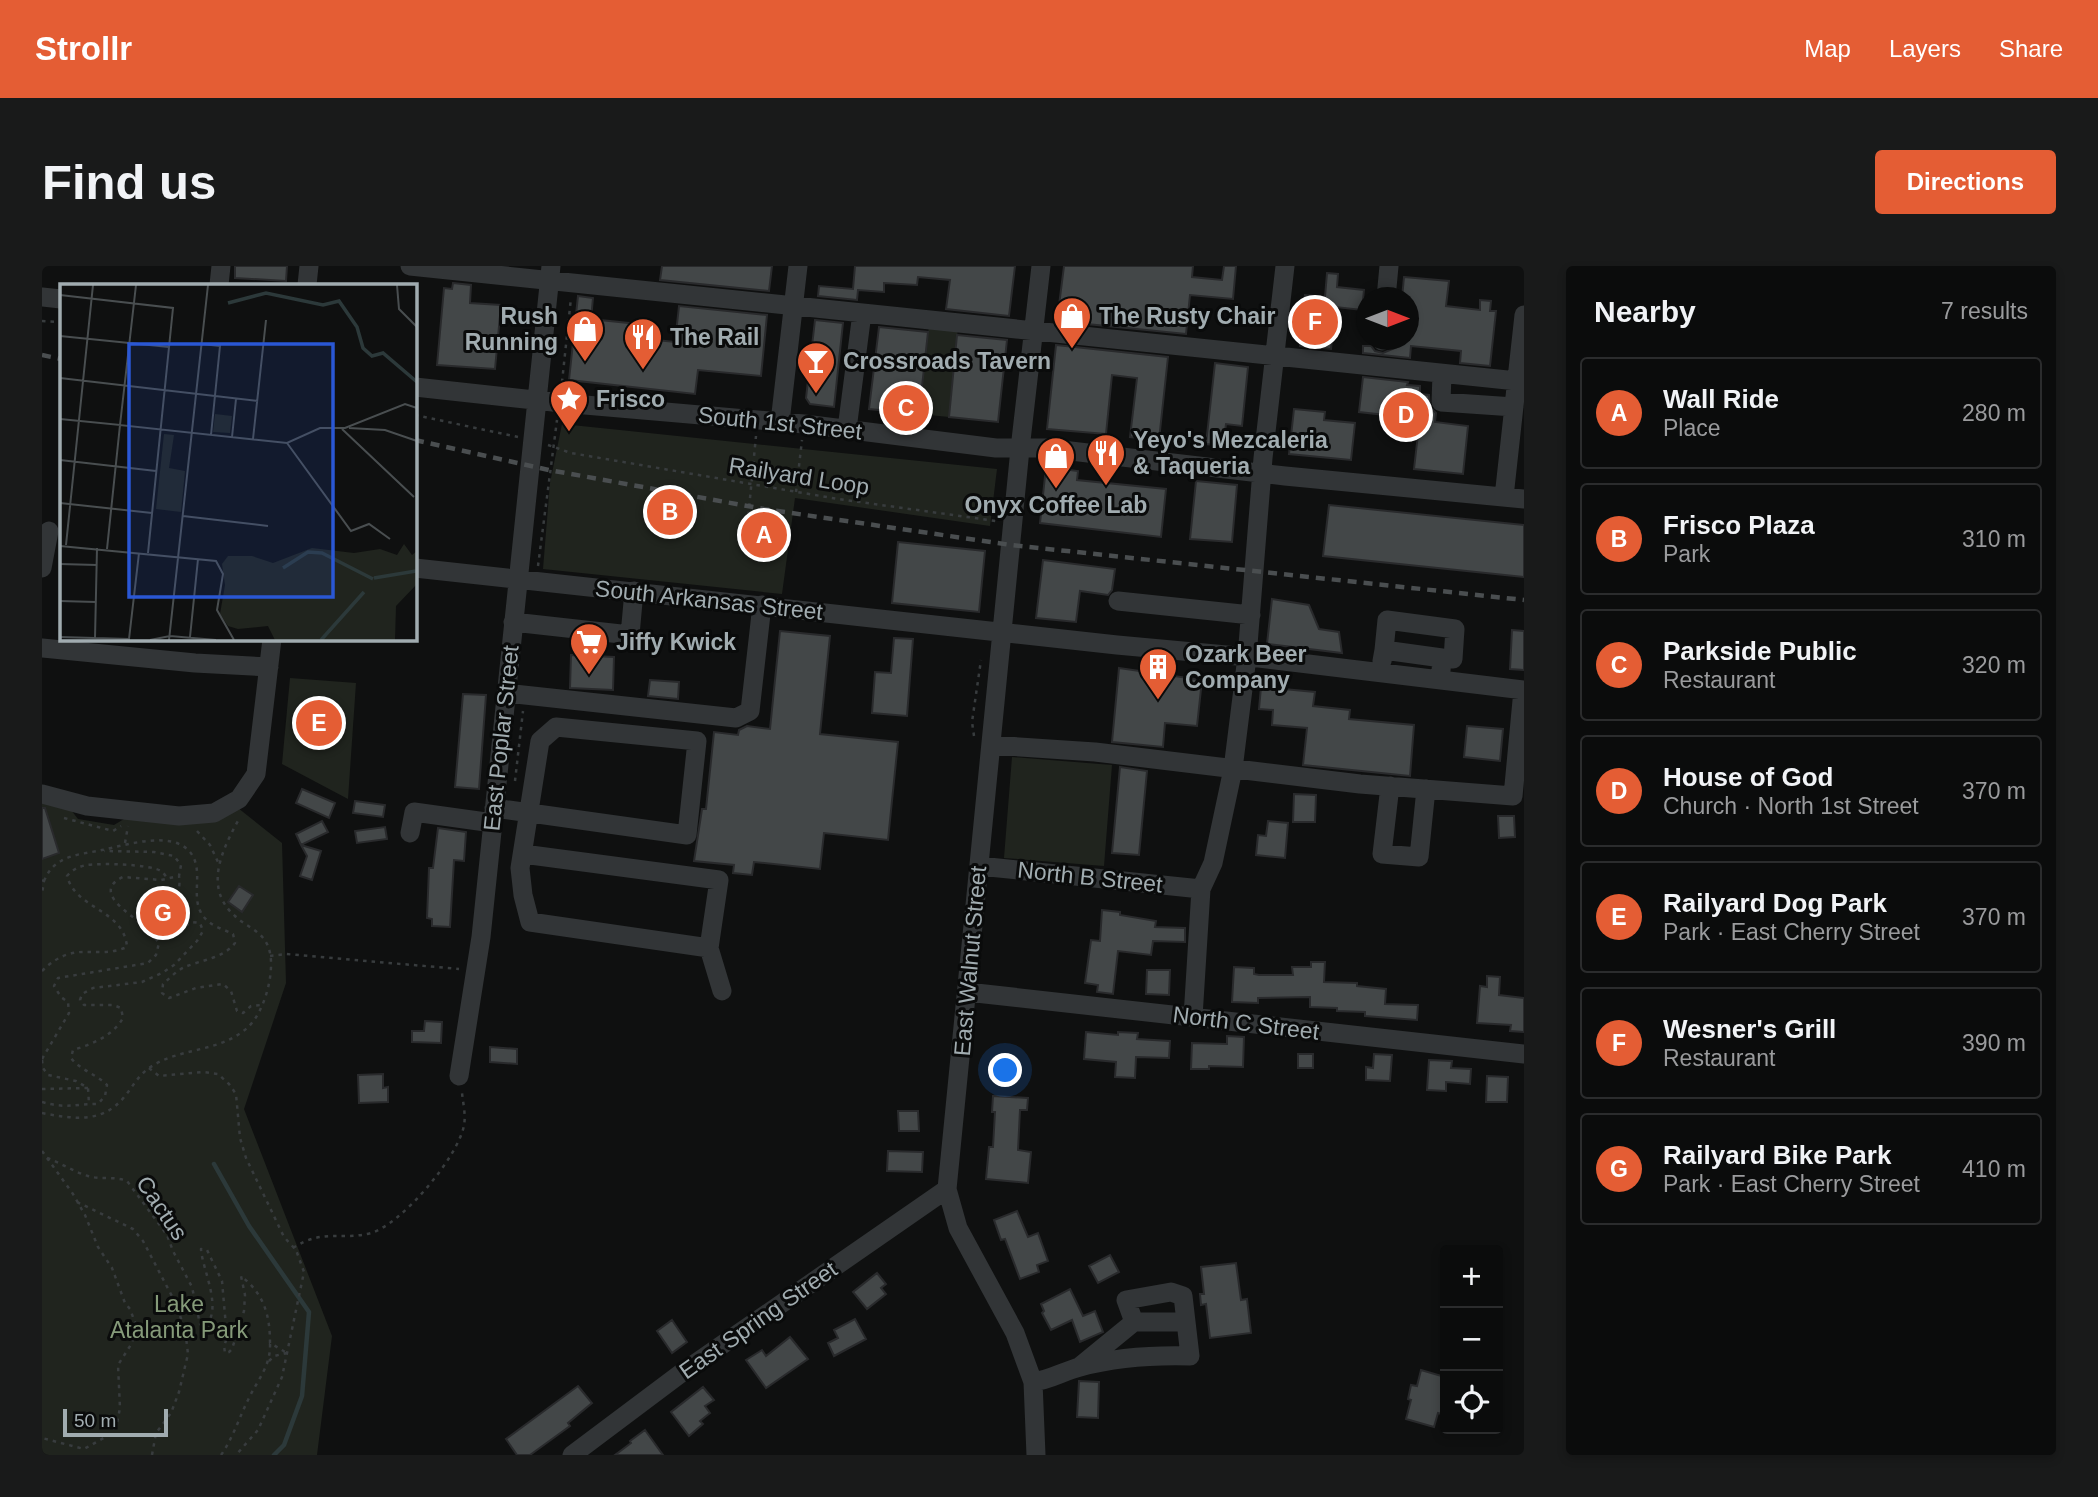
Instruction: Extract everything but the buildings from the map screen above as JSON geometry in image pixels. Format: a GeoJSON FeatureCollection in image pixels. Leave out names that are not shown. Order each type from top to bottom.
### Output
{"type":"FeatureCollection","features":[{"type":"Feature","properties":{"kind":"street"},"geometry":{"type":"LineString","coordinates":[[219,284],[221,266]]}},
{"type":"Feature","properties":{"kind":"street"},"geometry":{"type":"LineString","coordinates":[[307,284],[309,266]]}},
{"type":"Feature","properties":{"kind":"street"},"geometry":{"type":"LineString","coordinates":[[410,266],[551,273],[573,282],[1275,358],[1517,381]]}},
{"type":"Feature","properties":{"kind":"street"},"geometry":{"type":"LineString","coordinates":[[780,422],[797,266]]}},
{"type":"Feature","properties":{"kind":"street","name":"East Walnut Street"},"geometry":{"type":"LineString","coordinates":[[1036,1455],[1033,1382],[1015,1333],[958,1228],[947,1189],[1020,449],[1041,266]]}},
{"type":"Feature","properties":{"kind":"street"},"geometry":{"type":"LineString","coordinates":[[1193,1017],[1201,889],[1213,863],[1233,769],[1247,657],[1262,472],[1285,266]]}},
{"type":"Feature","properties":{"kind":"street"},"geometry":{"type":"LineString","coordinates":[[1387,287],[1389,266]]}},
{"type":"Feature","properties":{"kind":"street","name":"East Poplar Street"},"geometry":{"type":"LineString","coordinates":[[459,1076],[476,971],[494,816],[551,273]]}},
{"type":"Feature","properties":{"kind":"street"},"geometry":{"type":"LineString","coordinates":[[42,297],[60,299]]}},
{"type":"Feature","properties":{"kind":"street"},"geometry":{"type":"LineString","coordinates":[[847,429],[862,313]]}},
{"type":"Feature","properties":{"kind":"street"},"geometry":{"type":"LineString","coordinates":[[1504,497],[1523,325]]}},
{"type":"Feature","properties":{"kind":"street"},"geometry":{"type":"LineString","coordinates":[[1442,374],[1441,402],[1514,407]]}},
{"type":"Feature","properties":{"kind":"street","name":"South 1st Street"},"geometry":{"type":"LineString","coordinates":[[416,387],[847,429],[996,448],[1045,449],[1524,499]]}},
{"type":"Feature","properties":{"kind":"street"},"geometry":{"type":"LineString","coordinates":[[42,568],[51,532]]}},
{"type":"Feature","properties":{"kind":"street","name":"South Arkansas Street"},"geometry":{"type":"LineString","coordinates":[[416,568],[1247,657],[1524,690]]}},
{"type":"Feature","properties":{"kind":"street"},"geometry":{"type":"LineString","coordinates":[[513,622],[629,635],[634,591]]}},
{"type":"Feature","properties":{"kind":"street"},"geometry":{"type":"LineString","coordinates":[[1118,601],[1251,615]]}},
{"type":"Feature","properties":{"kind":"street"},"geometry":{"type":"LineString","coordinates":[[506,693],[736,718],[750,711],[762,605]]}},
{"type":"Feature","properties":{"kind":"street"},"geometry":{"type":"LineString","coordinates":[[1380,672],[1387,620],[1455,629],[1453,659],[1384,650]]}},
{"type":"Feature","properties":{"kind":"street"},"geometry":{"type":"LineString","coordinates":[[42,794],[87,806],[178,816],[214,813],[239,799],[256,774],[272,640]]}},
{"type":"Feature","properties":{"kind":"street"},"geometry":{"type":"LineString","coordinates":[[42,648],[195,663],[269,667]]}},
{"type":"Feature","properties":{"kind":"street"},"geometry":{"type":"LineString","coordinates":[[1441,680],[1442,658]]}},
{"type":"Feature","properties":{"kind":"street"},"geometry":{"type":"LineString","coordinates":[[991,745],[1095,752],[1390,786],[1513,796],[1524,690]]}},
{"type":"Feature","properties":{"kind":"street"},"geometry":{"type":"LineString","coordinates":[[548,699],[556,727]]}},
{"type":"Feature","properties":{"kind":"street"},"geometry":{"type":"LineString","coordinates":[[410,833],[414,812],[494,816],[529,813],[687,835],[697,741],[556,727],[540,741],[529,813],[523,854],[520,868],[530,922],[709,948]]}},
{"type":"Feature","properties":{"kind":"street"},"geometry":{"type":"LineString","coordinates":[[1390,786],[1382,854],[1419,857],[1426,789]]}},
{"type":"Feature","properties":{"kind":"street"},"geometry":{"type":"LineString","coordinates":[[523,854],[719,880],[709,948],[722,991]]}},
{"type":"Feature","properties":{"kind":"street","name":"North B Street"},"geometry":{"type":"LineString","coordinates":[[979,866],[1201,889]]}},
{"type":"Feature","properties":{"kind":"street","name":"North C Street"},"geometry":{"type":"LineString","coordinates":[[967,992],[1524,1054]]}},
{"type":"Feature","properties":{"kind":"street","name":"East Spring Street"},"geometry":{"type":"LineString","coordinates":[[572,1455],[680,1374],[947,1189]]}},
{"type":"Feature","properties":{"kind":"street"},"geometry":{"type":"LineString","coordinates":[[1033,1382],[1045,1381],[1079,1367],[1143,1355],[1190,1356],[1183,1296],[1171,1292],[1126,1300],[1134,1322]]}},
{"type":"Feature","properties":{"kind":"street"},"geometry":{"type":"LineString","coordinates":[[1079,1367],[1134,1322],[1186,1322]]}},
{"type":"Feature","properties":{"kind":"path"},"geometry":{"type":"LineString","coordinates":[[562,382],[573,282]]}},
{"type":"Feature","properties":{"kind":"path"},"geometry":{"type":"LineString","coordinates":[[42,321],[60,322]]}},
{"type":"Feature","properties":{"kind":"path"},"geometry":{"type":"LineString","coordinates":[[416,415],[515,436]]}},
{"type":"Feature","properties":{"kind":"path"},"geometry":{"type":"LineString","coordinates":[[536,570],[557,419]]}},
{"type":"Feature","properties":{"kind":"path"},"geometry":{"type":"LineString","coordinates":[[747,526],[754,528],[755,521],[748,520],[756,433]]}},
{"type":"Feature","properties":{"kind":"path"},"geometry":{"type":"LineString","coordinates":[[796,492],[803,436]]}},
{"type":"Feature","properties":{"kind":"path","name":"Railyard Loop"},"geometry":{"type":"LineString","coordinates":[[540,443],[571,453],[752,485],[997,521]]}},
{"type":"Feature","properties":{"kind":"path"},"geometry":{"type":"LineString","coordinates":[[42,1113],[71,1119],[107,1113],[149,1068],[172,1057],[228,1041],[251,1026],[270,981],[270,956],[267,944],[257,931],[224,905],[218,890],[218,862],[242,815]]}},
{"type":"Feature","properties":{"kind":"path"},"geometry":{"type":"LineString","coordinates":[[125,843],[128,825]]}},
{"type":"Feature","properties":{"kind":"path"},"geometry":{"type":"LineString","coordinates":[[42,894],[43,881],[48,872],[62,860],[125,843],[178,843],[190,852],[197,865],[198,879],[195,889],[202,915],[210,923],[233,934],[235,943],[230,950],[201,963],[182,967],[163,984],[162,993],[169,998],[196,988],[223,984],[231,991],[237,1011],[243,1013],[251,1006],[261,1005]]}},
{"type":"Feature","properties":{"kind":"path"},"geometry":{"type":"LineString","coordinates":[[42,1102],[71,1108],[98,1104],[105,1096],[107,1085],[99,1077],[76,1065],[71,1058],[73,1050],[118,1028],[123,1018],[121,1008],[113,1005],[84,1005],[80,1000],[82,994],[93,988],[142,982],[162,973],[174,965],[203,931],[200,923],[192,922],[174,932],[167,927],[169,915],[179,894],[181,865],[174,856],[155,852],[100,850]]}},
{"type":"Feature","properties":{"kind":"path"},"geometry":{"type":"LineString","coordinates":[[42,971],[61,957],[76,951],[115,952],[127,947],[126,936],[120,925],[76,894],[69,886],[67,876],[72,870],[85,865],[150,868],[161,872],[169,880]]}},
{"type":"Feature","properties":{"kind":"path"},"geometry":{"type":"LineString","coordinates":[[88,1088],[75,1081],[48,1074],[43,1068],[42,1060],[69,1013],[68,1002],[54,986],[58,978],[148,963],[156,955],[159,943],[117,904],[111,894],[111,887],[116,880],[123,877],[169,880],[179,877]]}},
{"type":"Feature","properties":{"kind":"path"},"geometry":{"type":"LineString","coordinates":[[270,956],[298,954],[476,971]]}},
{"type":"Feature","properties":{"kind":"path"},"geometry":{"type":"LineString","coordinates":[[149,1068],[159,1076],[203,1072],[218,1074],[229,1084],[236,1094],[240,1138],[246,1158],[284,1237],[302,1264],[303,1275],[282,1377],[258,1430],[236,1455]]}},
{"type":"Feature","properties":{"kind":"path"},"geometry":{"type":"LineString","coordinates":[[293,1248],[316,1236],[372,1233],[414,1203],[458,1144],[464,1121],[459,1076]]}},
{"type":"Feature","properties":{"kind":"path"},"geometry":{"type":"LineString","coordinates":[[88,1088],[89,1104]]}},
{"type":"Feature","properties":{"kind":"path"},"geometry":{"type":"LineString","coordinates":[[42,1089],[88,1088]]}},
{"type":"Feature","properties":{"kind":"path"},"geometry":{"type":"LineString","coordinates":[[42,1151],[85,1215],[98,1247],[112,1268],[125,1303],[134,1317],[136,1334],[118,1365],[120,1408],[117,1423],[109,1435],[84,1449],[42,1438]]}},
{"type":"Feature","properties":{"kind":"path","name":"Cactus"},"geometry":{"type":"LineString","coordinates":[[47,1158],[87,1176],[123,1178],[127,1181],[167,1235],[192,1287],[203,1327],[209,1322],[212,1309],[211,1286],[202,1262],[201,1249],[207,1250],[222,1280],[227,1338],[225,1353],[232,1349],[243,1318],[245,1295],[241,1276],[264,1302],[270,1328],[270,1343]]}},
{"type":"Feature","properties":{"kind":"path"},"geometry":{"type":"LineString","coordinates":[[77,1202],[133,1229],[143,1241],[174,1300],[185,1329],[188,1354],[179,1392],[171,1413],[156,1433],[152,1455]]}},
{"type":"Feature","properties":{"kind":"path"},"geometry":{"type":"LineString","coordinates":[[269,1361],[270,1343],[287,1353]]}},
{"type":"Feature","properties":{"kind":"path"},"geometry":{"type":"LineString","coordinates":[[222,1455],[269,1361],[274,1356],[287,1353]]}},
{"type":"Feature","properties":{"kind":"green space"},"geometry":{"type":"Polygon","coordinates":[[[929,325],[958,328],[949,417],[919,414],[929,325]]]}},
{"type":"Feature","properties":{"kind":"green space"},"geometry":{"type":"Polygon","coordinates":[[[562,424],[997,469],[990,526],[795,498],[782,594],[543,569],[550,483],[562,424]]]}},
{"type":"Feature","properties":{"kind":"green space"},"geometry":{"type":"Polygon","coordinates":[[[290,678],[356,683],[348,799],[282,764],[290,678]]]}},
{"type":"Feature","properties":{"kind":"green space"},"geometry":{"type":"Polygon","coordinates":[[[1012,757],[1112,765],[1104,866],[1004,858],[1012,757]]]}},
{"type":"Feature","properties":{"kind":"green space","name":"Lake Atalanta Park"},"geometry":{"type":"Polygon","coordinates":[[[42,802],[71,810],[78,819],[114,825],[124,819],[238,808],[282,843],[286,983],[244,1109],[332,1336],[317,1455],[42,1455],[42,802]]]}},
{"type":"Feature","properties":{"kind":"waterway"},"geometry":{"type":"LineString","coordinates":[[214,1164],[249,1226],[309,1312],[302,1396],[284,1445],[274,1455]]}},
{"type":"Feature","properties":{"kind":"railway"},"geometry":{"type":"LineString","coordinates":[[42,355],[60,359]]}},
{"type":"Feature","properties":{"kind":"railway"},"geometry":{"type":"LineString","coordinates":[[416,440],[549,470],[764,509],[1011,545],[1524,600]]}},
{"type":"Feature","properties":{"kind":"place","name":"Wesner's Grill"},"geometry":{"type":"Point","coordinates":[1315,322]}},
{"type":"Feature","properties":{"kind":"place","name":"The Rusty Chair"},"geometry":{"type":"Point","coordinates":[1072,350]}},
{"type":"Feature","properties":{"kind":"place","name":"Rush Running"},"geometry":{"type":"Point","coordinates":[585,363]}},
{"type":"Feature","properties":{"kind":"place","name":"The Rail"},"geometry":{"type":"Point","coordinates":[643,371]}},
{"type":"Feature","properties":{"kind":"place","name":"Crossroads Tavern"},"geometry":{"type":"Point","coordinates":[816,395]}},
{"type":"Feature","properties":{"kind":"place","name":"Parkside Public"},"geometry":{"type":"Point","coordinates":[906,408]}},
{"type":"Feature","properties":{"kind":"place","name":"House of God"},"geometry":{"type":"Point","coordinates":[1406,415]}},
{"type":"Feature","properties":{"kind":"place","name":"Frisco"},"geometry":{"type":"Point","coordinates":[569,433]}},
{"type":"Feature","properties":{"kind":"place","name":"Yeyo's Mezcaleria & Taqueria"},"geometry":{"type":"Point","coordinates":[1106,487]}},
{"type":"Feature","properties":{"kind":"place","name":"Onyx Coffee Lab"},"geometry":{"type":"Point","coordinates":[1056,490]}},
{"type":"Feature","properties":{"kind":"place","name":"Frisco Plaza"},"geometry":{"type":"Point","coordinates":[670,512]}},
{"type":"Feature","properties":{"kind":"place","name":"Wall Ride"},"geometry":{"type":"Point","coordinates":[764,535]}},
{"type":"Feature","properties":{"kind":"place","name":"Jiffy Kwick"},"geometry":{"type":"Point","coordinates":[589,676]}},
{"type":"Feature","properties":{"kind":"place","name":"Ozark Beer Company"},"geometry":{"type":"Point","coordinates":[1158,701]}},
{"type":"Feature","properties":{"kind":"place","name":"Railyard Dog Park"},"geometry":{"type":"Point","coordinates":[319,723]}},
{"type":"Feature","properties":{"kind":"place","name":"Railyard Bike Park"},"geometry":{"type":"Point","coordinates":[163,913]}}]}
